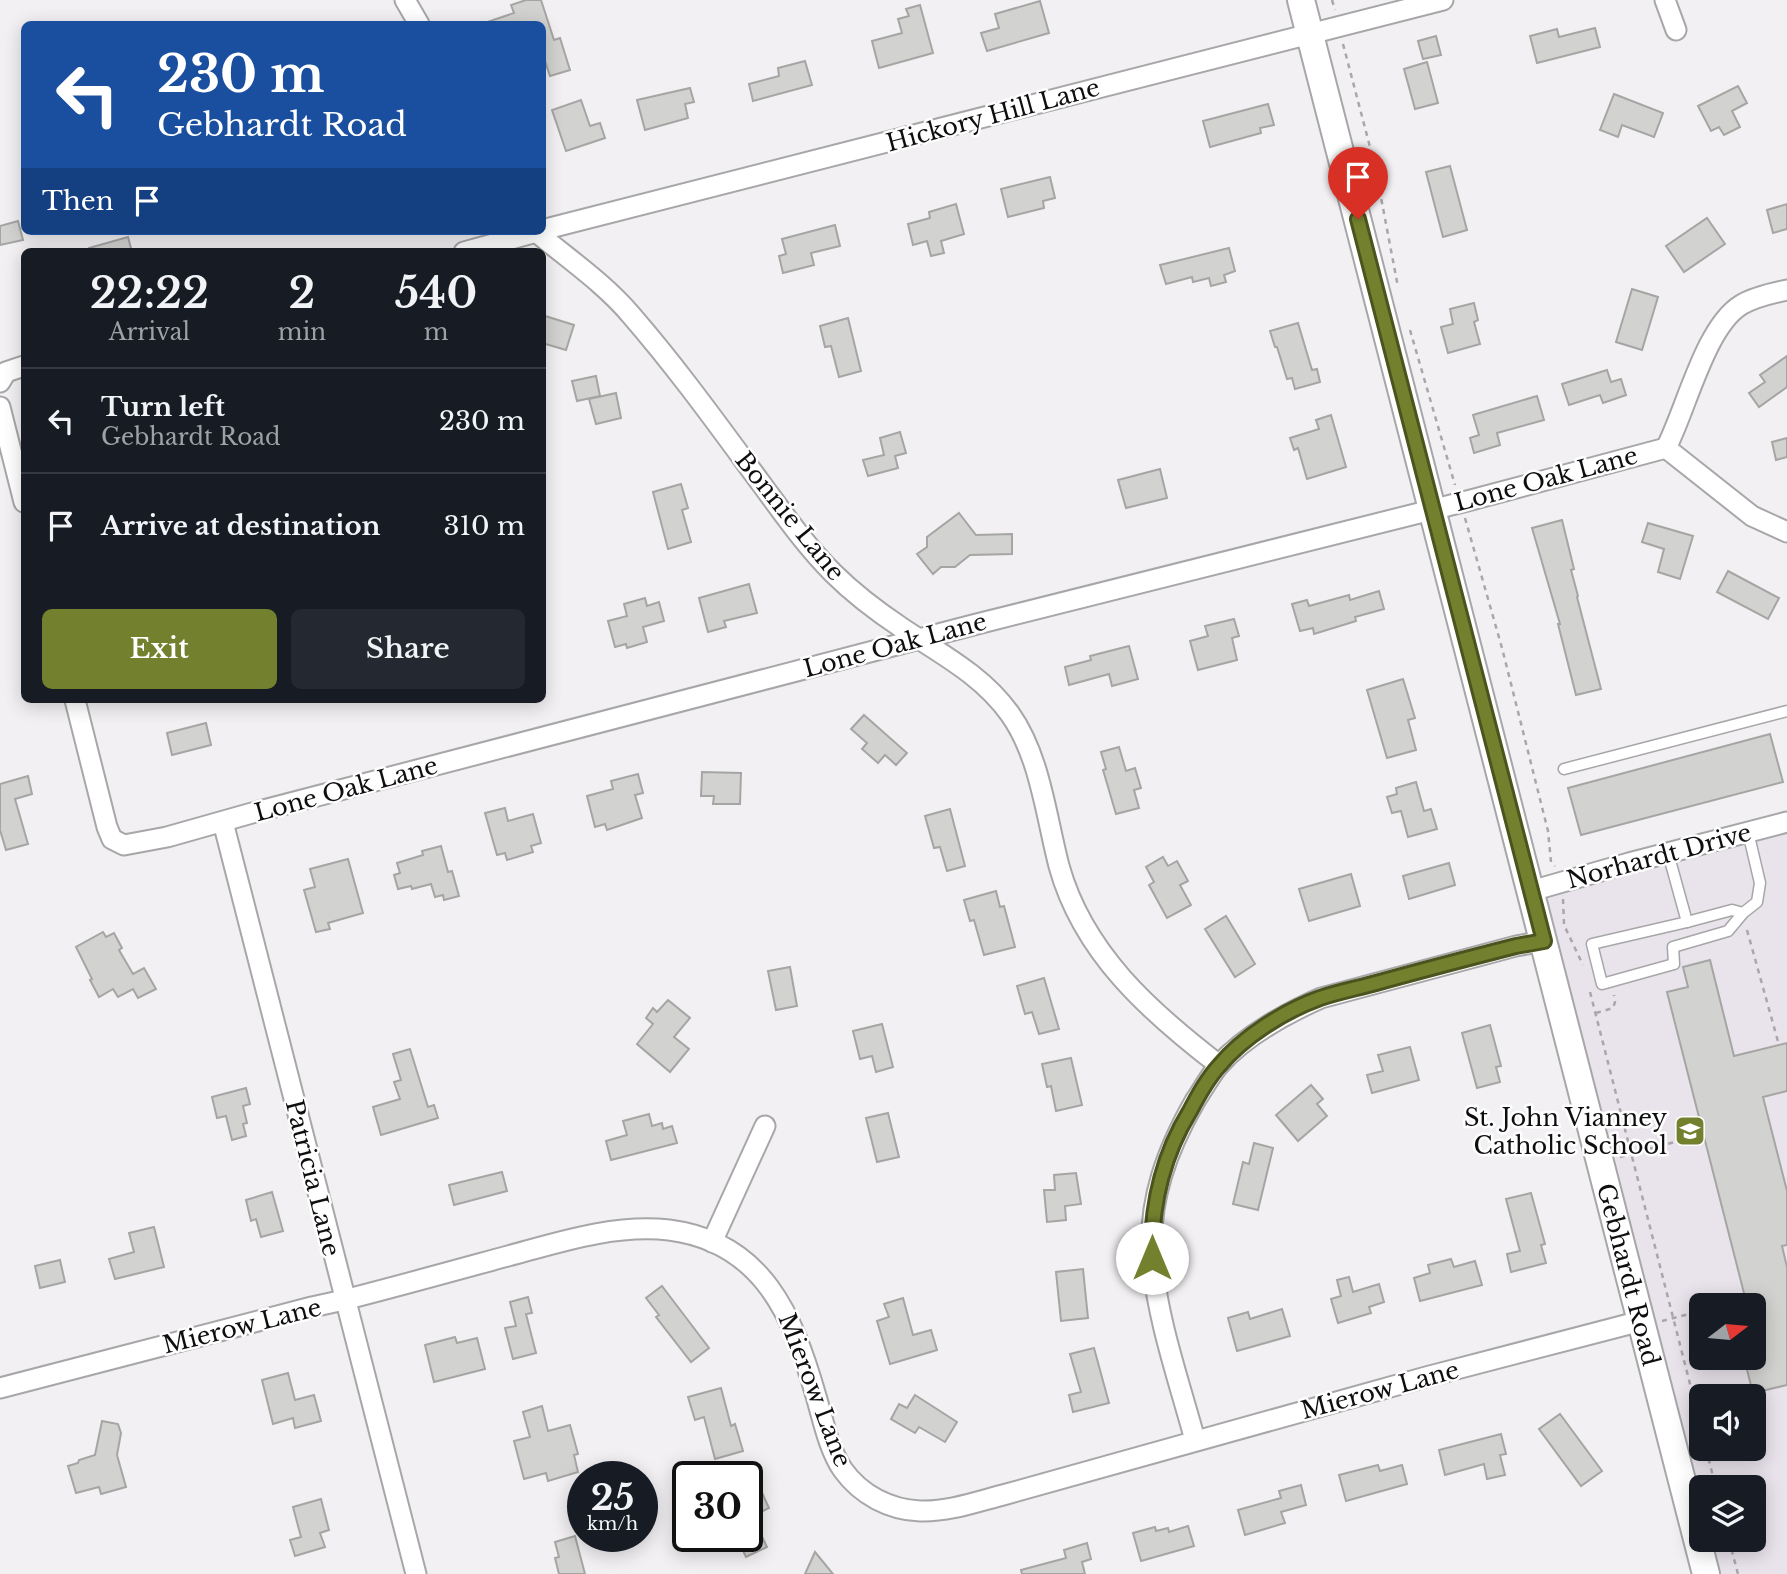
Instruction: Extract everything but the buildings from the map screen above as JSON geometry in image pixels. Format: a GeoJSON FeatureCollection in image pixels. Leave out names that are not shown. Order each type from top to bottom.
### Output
{"type":"FeatureCollection","features":[{"type":"Feature","properties":{"kind":"street"},"geometry":{"type":"LineString","coordinates":[[405,0],[417,21]]}},
{"type":"Feature","properties":{"kind":"street","name":"Gebhardt Road"},"geometry":{"type":"LineString","coordinates":[[1301,0],[1706,1574]]}},
{"type":"Feature","properties":{"kind":"street","name":"Hickory Hill Lane"},"geometry":{"type":"LineString","coordinates":[[546,229],[1443,0]]}},
{"type":"Feature","properties":{"kind":"street"},"geometry":{"type":"LineString","coordinates":[[1665,0],[1676,30]]}},
{"type":"Feature","properties":{"kind":"street","name":"Hickory Hill Lane"},"geometry":{"type":"LineString","coordinates":[[478,248],[524,235]]}},
{"type":"Feature","properties":{"kind":"street","name":"Bonnie Lane"},"geometry":{"type":"LineString","coordinates":[[543,235],[630,313],[786,517],[831,570],[853,591],[900,627],[955,661],[996,696],[1024,737],[1035,768],[1060,869],[1083,925],[1096,948],[1115,973],[1138,996],[1219,1065]]}},
{"type":"Feature","properties":{"kind":"street"},"geometry":{"type":"LineString","coordinates":[[1787,289],[1741,304],[1724,321],[1706,353],[1666,448],[1752,516],[1787,532]]}},
{"type":"Feature","properties":{"kind":"street"},"geometry":{"type":"LineString","coordinates":[[0,380],[6,372],[21,367]]}},
{"type":"Feature","properties":{"kind":"street"},"geometry":{"type":"LineString","coordinates":[[0,407],[21,490]]}},
{"type":"Feature","properties":{"kind":"street","name":"Lone Oak Lane"},"geometry":{"type":"LineString","coordinates":[[76,703],[107,827],[112,839],[124,845],[167,837],[920,639],[1666,448]]}},
{"type":"Feature","properties":{"kind":"street","name":"Patricia Lane"},"geometry":{"type":"LineString","coordinates":[[223,822],[416,1574]]}},
{"type":"Feature","properties":{"kind":"street","name":"Norhardt Drive"},"geometry":{"type":"LineString","coordinates":[[1531,891],[1787,822]]}},
{"type":"Feature","properties":{"kind":"street"},"geometry":{"type":"LineString","coordinates":[[1195,1440],[1156,1290],[1152,1228],[1162,1169],[1172,1142],[1219,1065],[1257,1033],[1289,1013],[1321,998],[1544,941]]}},
{"type":"Feature","properties":{"kind":"street"},"geometry":{"type":"LineString","coordinates":[[712,1242],[765,1126]]}},
{"type":"Feature","properties":{"kind":"street","name":"Mierow Lane"},"geometry":{"type":"LineString","coordinates":[[0,1388],[606,1232],[644,1228],[672,1231],[712,1242],[733,1253],[772,1289],[796,1334],[832,1448],[843,1469],[872,1497],[892,1507],[936,1511],[1003,1496],[1195,1440],[1642,1323]]}},
{"type":"Feature","properties":{"kind":"lane"},"geometry":{"type":"LineString","coordinates":[[1564,769],[1787,711]]}},
{"type":"Feature","properties":{"kind":"lane"},"geometry":{"type":"LineString","coordinates":[[1743,913],[1732,910],[1592,944],[1602,984],[1674,964],[1673,947],[1728,931],[1743,913],[1757,902],[1760,883],[1748,832]]}},
{"type":"Feature","properties":{"kind":"lane"},"geometry":{"type":"LineString","coordinates":[[1668,853],[1686,922]]}},
{"type":"Feature","properties":{"kind":"path"},"geometry":{"type":"LineString","coordinates":[[1332,0],[1374,166],[1399,289]]}},
{"type":"Feature","properties":{"kind":"path"},"geometry":{"type":"LineString","coordinates":[[1408,324],[1485,587],[1539,792],[1548,831],[1551,862],[1558,869],[1564,905],[1562,919],[1583,966]]}},
{"type":"Feature","properties":{"kind":"path"},"geometry":{"type":"LineString","coordinates":[[1743,913],[1779,1045]]}},
{"type":"Feature","properties":{"kind":"path"},"geometry":{"type":"LineString","coordinates":[[1596,1013],[1613,1009],[1615,1002],[1611,981]]}},
{"type":"Feature","properties":{"kind":"path"},"geometry":{"type":"LineString","coordinates":[[1590,992],[1690,1384]]}},
{"type":"Feature","properties":{"kind":"path"},"geometry":{"type":"LineString","coordinates":[[1600,1162],[1704,1134]]}},
{"type":"Feature","properties":{"kind":"path"},"geometry":{"type":"LineString","coordinates":[[1642,1323],[1689,1314]]}},
{"type":"Feature","properties":{"kind":"path"},"geometry":{"type":"LineString","coordinates":[[1732,1552],[1738,1574]]}},
{"type":"Feature","properties":{"kind":"shaded area","name":"St. John Vianney Catholic School"},"geometry":{"type":"Polygon","coordinates":[[[1787,822],[1787,1574],[1721,1574],[1713,1552],[1766,1552],[1766,1475],[1689,1476],[1531,891],[1787,822]]]}},
{"type":"Feature","properties":{"kind":"place","name":"St. John Vianney Catholic School"},"geometry":{"type":"Point","coordinates":[1690,1131]}},
{"type":"Feature","properties":{"kind":"route"},"geometry":{"type":"LineString","coordinates":[[1152,1258],[1154,1204],[1172,1142],[1219,1065],[1240,1046],[1280,1018],[1321,998],[1410,973],[1544,941],[1358,219]]}}]}
